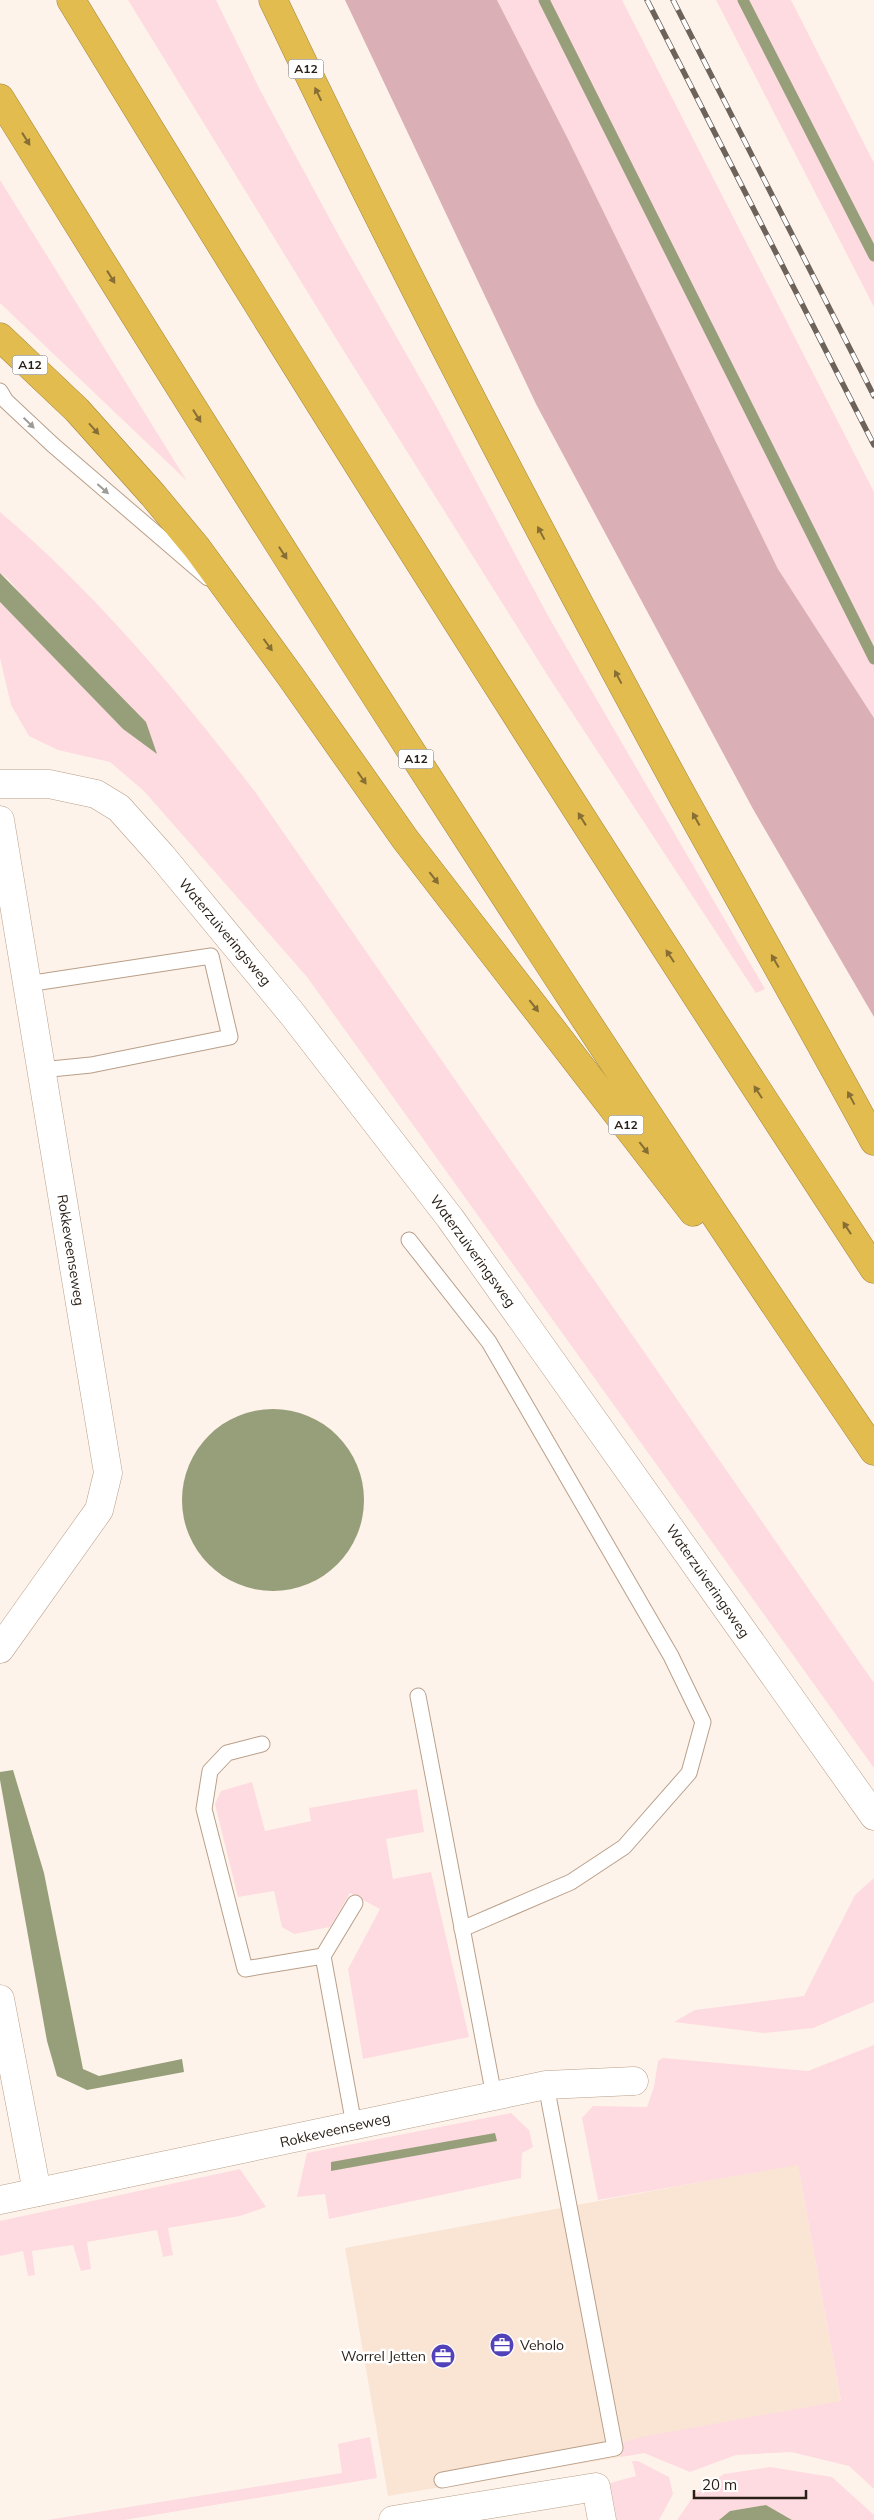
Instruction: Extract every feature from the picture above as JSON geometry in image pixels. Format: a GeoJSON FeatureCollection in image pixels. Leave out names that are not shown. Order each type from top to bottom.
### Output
{"type":"FeatureCollection","features":[{"type":"Feature","properties":{"kind":"highway"},"geometry":{"type":"LineString","coordinates":[[71,0],[328,418],[627,890],[874,1268]]}},
{"type":"Feature","properties":{"kind":"highway","name":"A12"},"geometry":{"type":"LineString","coordinates":[[273,0],[446,351],[523,499],[684,798],[874,1141]]}},
{"type":"Feature","properties":{"kind":"highway","name":"A12"},"geometry":{"type":"LineString","coordinates":[[0,98],[216,447],[405,743],[574,1003],[874,1451]]}},
{"type":"Feature","properties":{"kind":"highway","name":"A12"},"geometry":{"type":"LineString","coordinates":[[0,337],[60,393],[126,463],[197,548],[405,839],[847,1411]]}},
{"type":"Feature","properties":{"kind":"street","name":"Waterzuiveringsweg"},"geometry":{"type":"LineString","coordinates":[[0,784],[49,784],[96,794],[119,808],[161,855],[293,1015],[450,1218],[874,1816]]}},
{"type":"Feature","properties":{"kind":"street","name":"Rokkeveenseweg"},"geometry":{"type":"LineString","coordinates":[[0,820],[108,1474],[100,1510],[0,1649]]}},
{"type":"Feature","properties":{"kind":"street"},"geometry":{"type":"LineString","coordinates":[[0,1999],[38,2192]]}},
{"type":"Feature","properties":{"kind":"street","name":"Rokkeveenseweg"},"geometry":{"type":"LineString","coordinates":[[0,2200],[546,2085],[634,2081]]}},
{"type":"Feature","properties":{"kind":"street"},"geometry":{"type":"LineString","coordinates":[[393,2520],[596,2487],[602,2520]]}},
{"type":"Feature","properties":{"kind":"lane","name":"A12"},"geometry":{"type":"LineString","coordinates":[[0,391],[6,401],[52,446],[239,605]]}},
{"type":"Feature","properties":{"kind":"lane"},"geometry":{"type":"LineString","coordinates":[[27,984],[211,956],[230,1037],[91,1064],[42,1070]]}},
{"type":"Feature","properties":{"kind":"lane"},"geometry":{"type":"LineString","coordinates":[[408,1240],[489,1342],[671,1656],[703,1722],[689,1773],[624,1847],[571,1882],[462,1929]]}},
{"type":"Feature","properties":{"kind":"lane"},"geometry":{"type":"LineString","coordinates":[[418,1696],[494,2096]]}},
{"type":"Feature","properties":{"kind":"lane"},"geometry":{"type":"LineString","coordinates":[[262,1744],[227,1753],[210,1771],[204,1809],[246,1969],[323,1956]]}},
{"type":"Feature","properties":{"kind":"lane"},"geometry":{"type":"LineString","coordinates":[[354,2125],[323,1956],[355,1903]]}},
{"type":"Feature","properties":{"kind":"lane"},"geometry":{"type":"LineString","coordinates":[[442,2480],[614,2448],[546,2085]]}},
{"type":"Feature","properties":{"kind":"shaded area"},"geometry":{"type":"Polygon","coordinates":[[[128,0],[216,0],[260,90],[339,236],[437,408],[547,614],[765,989],[756,993],[548,676],[340,345],[128,0]]]}},
{"type":"Feature","properties":{"kind":"shaded area"},"geometry":{"type":"Polygon","coordinates":[[[345,0],[497,0],[568,139],[778,569],[874,718],[874,1017],[753,809],[536,404],[345,0]]]}},
{"type":"Feature","properties":{"kind":"shaded area"},"geometry":{"type":"Polygon","coordinates":[[[497,0],[622,0],[874,492],[874,718],[778,569],[568,139],[497,0]]]}},
{"type":"Feature","properties":{"kind":"shaded area"},"geometry":{"type":"Polygon","coordinates":[[[716,0],[791,0],[874,163],[874,307],[716,0]]]}},
{"type":"Feature","properties":{"kind":"shaded area"},"geometry":{"type":"Polygon","coordinates":[[[0,180],[187,481],[0,303],[0,180]]]}},
{"type":"Feature","properties":{"kind":"shaded area"},"geometry":{"type":"Polygon","coordinates":[[[0,512],[70,576],[136,646],[197,718],[256,793],[874,1683],[874,1768],[307,977],[144,791],[110,762],[58,750],[29,736],[11,705],[0,658],[0,602],[123,729],[157,754],[8,579],[0,573],[0,512]]]}},
{"type":"Feature","properties":{"kind":"shaded area"},"geometry":{"type":"Polygon","coordinates":[[[0,573],[146,722],[157,754],[123,729],[0,602],[0,573]]]}},
{"type":"Feature","properties":{"kind":"shaded area"},"geometry":{"type":"Polygon","coordinates":[[[282,1409],[291,1410],[316,1419],[338,1435],[354,1457],[363,1482],[363,1518],[354,1543],[338,1565],[316,1581],[300,1587],[282,1591],[264,1591],[255,1590],[230,1581],[215,1571],[202,1558],[192,1543],[183,1518],[182,1491],[183,1482],[192,1457],[202,1442],[215,1429],[230,1419],[255,1410],[282,1409]]]}},
{"type":"Feature","properties":{"kind":"shaded area"},"geometry":{"type":"Polygon","coordinates":[[[13,1770],[44,1873],[83,2069],[99,2076],[182,2059],[184,2072],[87,2090],[57,2076],[47,2041],[0,1780],[0,1772],[13,1770]]]}},
{"type":"Feature","properties":{"kind":"shaded area"},"geometry":{"type":"Polygon","coordinates":[[[252,1782],[265,1831],[311,1821],[309,1808],[417,1789],[424,1832],[386,1839],[393,1879],[431,1872],[469,2037],[363,2059],[348,1969],[380,1909],[350,1893],[330,1927],[294,1934],[282,1927],[274,1891],[238,1897],[215,1804],[221,1791],[252,1782]]]}},
{"type":"Feature","properties":{"kind":"shaded area"},"geometry":{"type":"Polygon","coordinates":[[[874,1878],[874,2002],[813,2028],[765,2033],[674,2022],[695,2010],[804,1996],[855,1895],[874,1878]]]}},
{"type":"Feature","properties":{"kind":"shaded area"},"geometry":{"type":"Polygon","coordinates":[[[874,2045],[874,2489],[849,2466],[791,2452],[736,2455],[690,2472],[644,2453],[621,2457],[620,2443],[641,2437],[841,2401],[798,2165],[598,2200],[582,2118],[593,2106],[647,2107],[654,2087],[658,2061],[663,2058],[808,2071],[874,2045]]]}},
{"type":"Feature","properties":{"kind":"shaded area"},"geometry":{"type":"Polygon","coordinates":[[[511,2113],[529,2130],[533,2147],[522,2153],[521,2178],[329,2219],[325,2194],[297,2197],[307,2153],[511,2113]]]}},
{"type":"Feature","properties":{"kind":"shaded area"},"geometry":{"type":"Polygon","coordinates":[[[495,2133],[497,2141],[331,2171],[331,2162],[495,2133]]]}},
{"type":"Feature","properties":{"kind":"shaded area"},"geometry":{"type":"Polygon","coordinates":[[[798,2164],[841,2402],[644,2453],[388,2496],[345,2248],[798,2164]]]}},
{"type":"Feature","properties":{"kind":"shaded area"},"geometry":{"type":"Polygon","coordinates":[[[240,2169],[266,2207],[240,2216],[168,2228],[173,2255],[163,2257],[157,2230],[87,2242],[91,2269],[81,2271],[73,2245],[32,2251],[35,2275],[28,2276],[23,2251],[0,2256],[0,2221],[240,2169]]]}},
{"type":"Feature","properties":{"kind":"shaded area"},"geometry":{"type":"Polygon","coordinates":[[[370,2437],[377,2478],[124,2520],[47,2520],[342,2473],[338,2444],[370,2437]]]}},
{"type":"Feature","properties":{"kind":"shaded area"},"geometry":{"type":"Polygon","coordinates":[[[632,2461],[638,2461],[669,2477],[673,2494],[659,2520],[617,2520],[610,2483],[636,2476],[632,2461]]]}},
{"type":"Feature","properties":{"kind":"shaded area"},"geometry":{"type":"Polygon","coordinates":[[[770,2467],[832,2477],[874,2515],[874,2520],[792,2520],[766,2505],[730,2511],[719,2520],[677,2520],[695,2494],[724,2474],[770,2467]]]}},
{"type":"Feature","properties":{"kind":"shaded area"},"geometry":{"type":"Polygon","coordinates":[[[766,2505],[792,2520],[719,2520],[730,2511],[766,2505]]]}},
{"type":"Feature","properties":{"kind":"waterway"},"geometry":{"type":"LineString","coordinates":[[544,0],[874,659]]}},
{"type":"Feature","properties":{"kind":"waterway"},"geometry":{"type":"LineString","coordinates":[[743,0],[874,256]]}},
{"type":"Feature","properties":{"kind":"railway"},"geometry":{"type":"LineString","coordinates":[[647,0],[874,445]]}},
{"type":"Feature","properties":{"kind":"railway"},"geometry":{"type":"LineString","coordinates":[[673,0],[874,396]]}},
{"type":"Feature","properties":{"kind":"place","name":"Veholo"},"geometry":{"type":"Point","coordinates":[502,2345]}},
{"type":"Feature","properties":{"kind":"place","name":"Worrel Jetten"},"geometry":{"type":"Point","coordinates":[443,2356]}}]}
